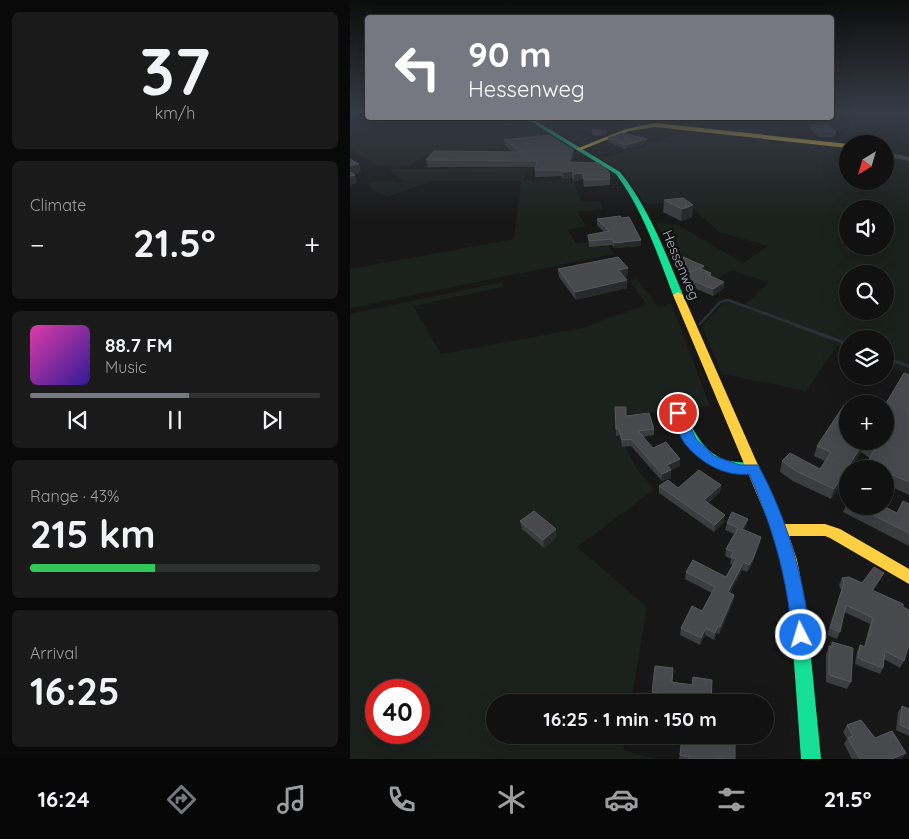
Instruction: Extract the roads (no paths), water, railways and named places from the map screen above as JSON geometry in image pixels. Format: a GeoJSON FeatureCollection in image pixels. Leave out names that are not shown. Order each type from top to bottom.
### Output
{"type":"FeatureCollection","features":[{"type":"Feature","properties":{"kind":"street","name":"Hessenweg"},"geometry":{"type":"LineString","coordinates":[[579,148],[618,173],[628,183],[659,247],[693,332],[779,530],[793,576],[800,617],[811,759]]}},
{"type":"Feature","properties":{"kind":"street"},"geometry":{"type":"LineString","coordinates":[[894,156],[909,160]]}},
{"type":"Feature","properties":{"kind":"street"},"geometry":{"type":"LineString","coordinates":[[678,413],[690,442],[709,459],[718,464],[740,470],[753,468]]}},
{"type":"Feature","properties":{"kind":"street"},"geometry":{"type":"LineString","coordinates":[[779,530],[825,530],[834,533],[909,577]]}},
{"type":"Feature","properties":{"kind":"waterway"},"geometry":{"type":"LineString","coordinates":[[700,324],[720,302],[728,300],[799,326]]}},
{"type":"Feature","properties":{"kind":"waterway"},"geometry":{"type":"LineString","coordinates":[[795,325],[839,341]]}},
{"type":"Feature","properties":{"kind":"waterway"},"geometry":{"type":"LineString","coordinates":[[894,361],[909,366]]}}]}
